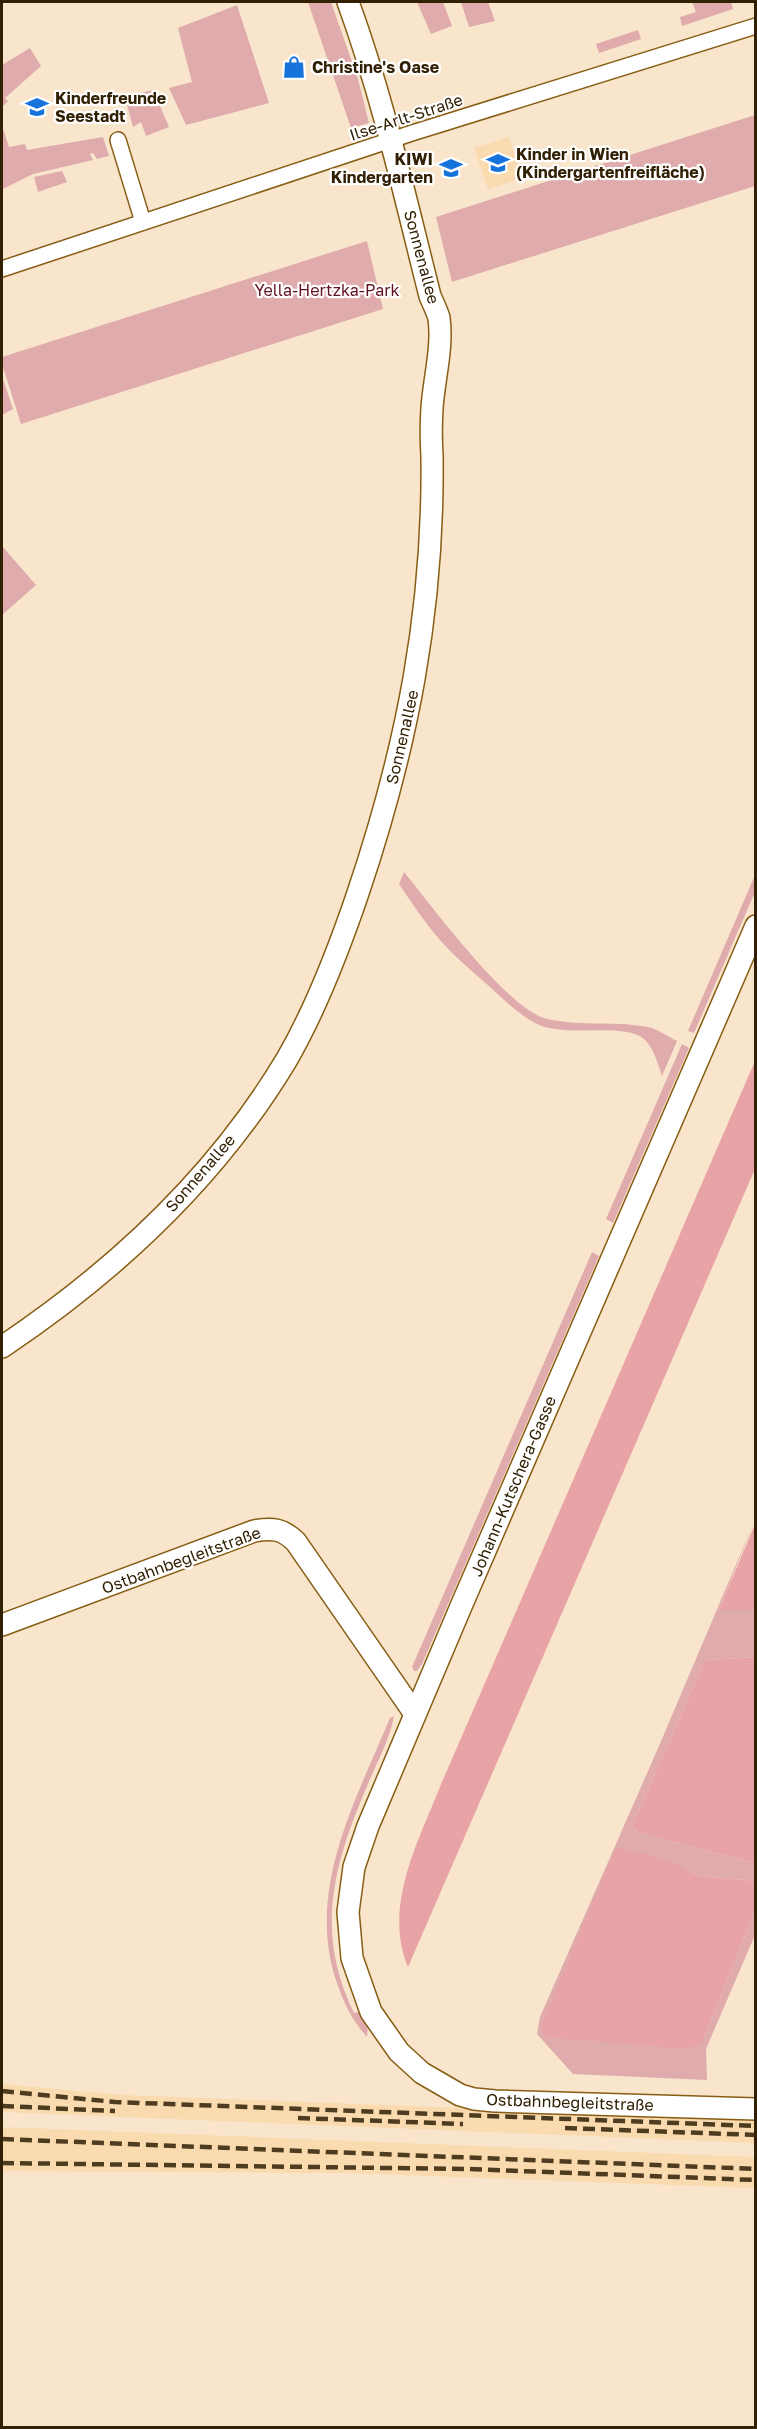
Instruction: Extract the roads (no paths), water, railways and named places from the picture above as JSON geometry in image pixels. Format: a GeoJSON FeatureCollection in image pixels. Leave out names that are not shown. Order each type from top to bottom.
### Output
{"type":"FeatureCollection","features":[{"type":"Feature","properties":{"kind":"street","name":"Sonnenallee"},"geometry":{"type":"LineString","coordinates":[[2,1347],[80,1292],[186,1193],[255,1107],[288,1057],[310,1013],[344,931],[366,867],[404,735],[419,650],[430,548],[432,410],[439,319],[430,296],[367,53],[348,2]]}},
{"type":"Feature","properties":{"kind":"street","name":"Ilse-Arlt-Straße"},"geometry":{"type":"LineString","coordinates":[[2,269],[391,140],[756,26]]}},
{"type":"Feature","properties":{"kind":"street"},"geometry":{"type":"LineString","coordinates":[[118,140],[143,222]]}},
{"type":"Feature","properties":{"kind":"street","name":"Johann-Kutschera-Gasse"},"geometry":{"type":"LineString","coordinates":[[399,2052],[371,2012],[352,1958],[348,1912],[354,1867],[368,1826],[415,1714],[756,926]]}},
{"type":"Feature","properties":{"kind":"street","name":"Ostbahnbegleitstraße"},"geometry":{"type":"LineString","coordinates":[[2,1625],[254,1531],[279,1529],[288,1533],[296,1542],[415,1714]]}},
{"type":"Feature","properties":{"kind":"street","name":"Ostbahnbegleitstraße"},"geometry":{"type":"LineString","coordinates":[[399,2052],[422,2073],[447,2089],[474,2099],[756,2109]]}},
{"type":"Feature","properties":{"kind":"railway"},"geometry":{"type":"LineString","coordinates":[[2,2091],[115,2102],[756,2126]]}},
{"type":"Feature","properties":{"kind":"railway"},"geometry":{"type":"LineString","coordinates":[[2,2106],[115,2111]]}},
{"type":"Feature","properties":{"kind":"railway"},"geometry":{"type":"LineString","coordinates":[[298,2118],[463,2124]]}},
{"type":"Feature","properties":{"kind":"railway"},"geometry":{"type":"LineString","coordinates":[[565,2128],[756,2135]]}},
{"type":"Feature","properties":{"kind":"railway"},"geometry":{"type":"LineString","coordinates":[[2,2139],[756,2169]]}},
{"type":"Feature","properties":{"kind":"railway"},"geometry":{"type":"LineString","coordinates":[[2,2163],[467,2169],[756,2180]]}},
{"type":"Feature","properties":{"kind":"place","name":"Christine's Oase"},"geometry":{"type":"Point","coordinates":[294,67]}},
{"type":"Feature","properties":{"kind":"place","name":"Kinderfreunde Seestadt"},"geometry":{"type":"Point","coordinates":[37,107]}},
{"type":"Feature","properties":{"kind":"place","name":"Kinder in Wien (Kindergartenfreifläche)"},"geometry":{"type":"Point","coordinates":[498,163]}},
{"type":"Feature","properties":{"kind":"place","name":"KIWI Kindergarten"},"geometry":{"type":"Point","coordinates":[451,168]}},
{"type":"Feature","properties":{"kind":"park label","name":"Yella-Hertzka-Park"},"geometry":{"type":"Point","coordinates":[327,290]}}]}
